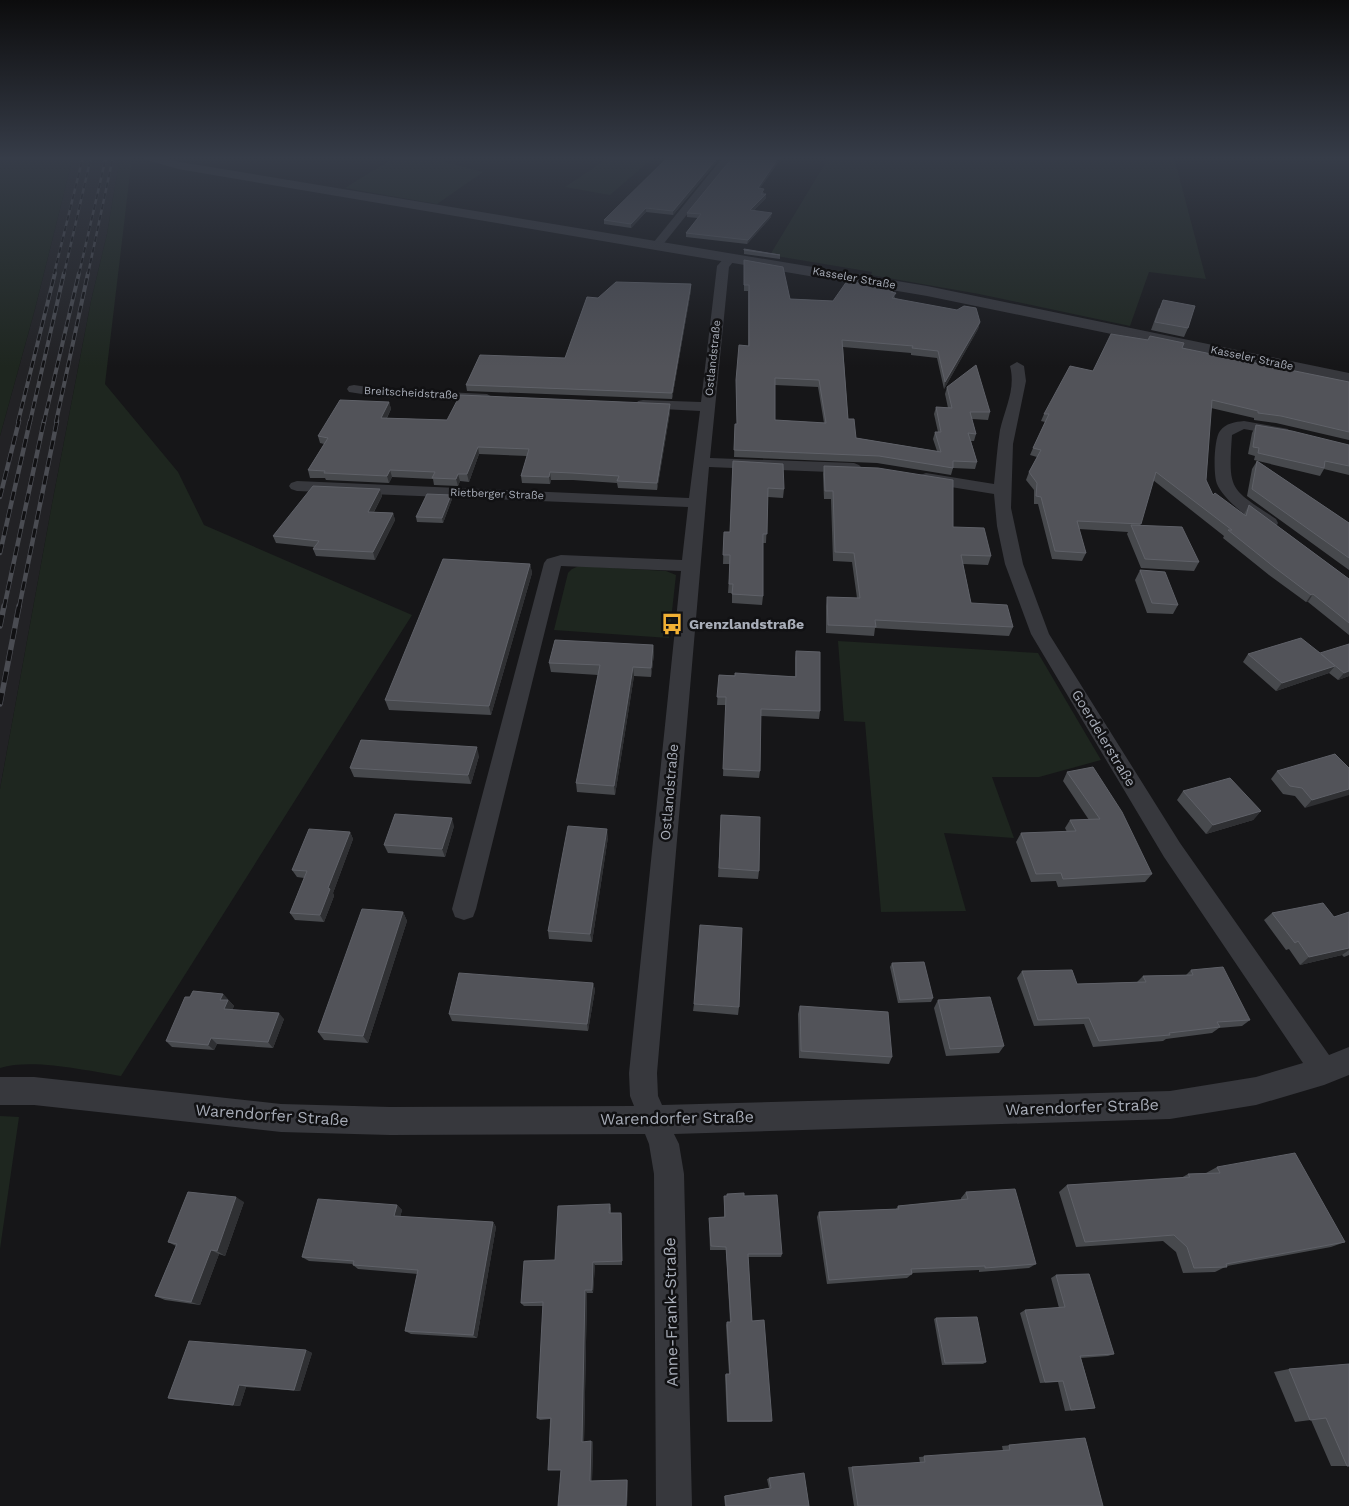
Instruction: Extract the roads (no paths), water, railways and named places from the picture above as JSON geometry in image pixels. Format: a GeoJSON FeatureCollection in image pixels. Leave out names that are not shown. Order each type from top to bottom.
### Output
{"type":"FeatureCollection","features":[{"type":"Feature","properties":{"kind":"street","name":"Kasseler Straße"},"geometry":{"type":"LineString","coordinates":[[552,227],[962,297],[1349,378]]}},
{"type":"Feature","properties":{"kind":"street"},"geometry":{"type":"LineString","coordinates":[[657,245],[671,227]]}},
{"type":"Feature","properties":{"kind":"street","name":"Ostlandstraße"},"geometry":{"type":"LineString","coordinates":[[653,1120],[644,1096],[643,1073],[701,462],[723,266],[731,257]]}},
{"type":"Feature","properties":{"kind":"street","name":"Goerdelerstraße"},"geometry":{"type":"LineString","coordinates":[[1017,366],[1021,380],[1008,429],[1002,490],[1009,543],[1029,607],[1040,634],[1172,850],[1337,1066]]}},
{"type":"Feature","properties":{"kind":"street","name":"Breitscheidstraße"},"geometry":{"type":"LineString","coordinates":[[354,389],[381,393],[499,398]]}},
{"type":"Feature","properties":{"kind":"street"},"geometry":{"type":"LineString","coordinates":[[628,404],[707,407]]}},
{"type":"Feature","properties":{"kind":"street"},"geometry":{"type":"LineString","coordinates":[[1285,534],[1231,494],[1225,485],[1223,476],[1225,434],[1232,428],[1248,426],[1295,435]]}},
{"type":"Feature","properties":{"kind":"street"},"geometry":{"type":"LineString","coordinates":[[701,462],[871,469]]}},
{"type":"Feature","properties":{"kind":"street"},"geometry":{"type":"LineString","coordinates":[[916,476],[1002,490]]}},
{"type":"Feature","properties":{"kind":"street","name":"Rietberger Straße"},"geometry":{"type":"LineString","coordinates":[[297,486],[697,503]]}},
{"type":"Feature","properties":{"kind":"street"},"geometry":{"type":"LineString","coordinates":[[464,909],[553,563],[561,560],[690,566]]}},
{"type":"Feature","properties":{"kind":"street","name":"Warendorfer Straße"},"geometry":{"type":"LineString","coordinates":[[0,1091],[34,1091],[216,1112],[307,1119],[390,1121],[653,1120],[1170,1105],[1256,1091],[1337,1066]]}},
{"type":"Feature","properties":{"kind":"street","name":"Anne-Frank-Straße"},"geometry":{"type":"LineString","coordinates":[[653,1120],[664,1144],[669,1174],[674,1506]]}},
{"type":"Feature","properties":{"kind":"railway"},"geometry":{"type":"LineString","coordinates":[[54,274],[66,227]]}},
{"type":"Feature","properties":{"kind":"railway"},"geometry":{"type":"LineString","coordinates":[[64,274],[75,227]]}},
{"type":"Feature","properties":{"kind":"railway"},"geometry":{"type":"LineString","coordinates":[[79,274],[90,227]]}},
{"type":"Feature","properties":{"kind":"railway"},"geometry":{"type":"LineString","coordinates":[[88,274],[98,227]]}},
{"type":"Feature","properties":{"kind":"railway"},"geometry":{"type":"LineString","coordinates":[[18,422],[55,273]]}},
{"type":"Feature","properties":{"kind":"railway"},"geometry":{"type":"LineString","coordinates":[[30,422],[64,273]]}},
{"type":"Feature","properties":{"kind":"railway"},"geometry":{"type":"LineString","coordinates":[[44,422],[79,273]]}},
{"type":"Feature","properties":{"kind":"railway"},"geometry":{"type":"LineString","coordinates":[[56,422],[88,273]]}},
{"type":"Feature","properties":{"kind":"railway"},"geometry":{"type":"LineString","coordinates":[[0,497],[19,421]]}},
{"type":"Feature","properties":{"kind":"railway"},"geometry":{"type":"LineString","coordinates":[[0,553],[30,421]]}},
{"type":"Feature","properties":{"kind":"railway"},"geometry":{"type":"LineString","coordinates":[[4,608],[44,421]]}},
{"type":"Feature","properties":{"kind":"railway"},"geometry":{"type":"LineString","coordinates":[[19,608],[57,421]]}},
{"type":"Feature","properties":{"kind":"railway"},"geometry":{"type":"LineString","coordinates":[[0,626],[4,606]]}},
{"type":"Feature","properties":{"kind":"railway"},"geometry":{"type":"LineString","coordinates":[[0,704],[19,606]]}},
{"type":"Feature","properties":{"kind":"place","name":"Grenzlandstraße"},"geometry":{"type":"Point","coordinates":[672,624]}}]}
